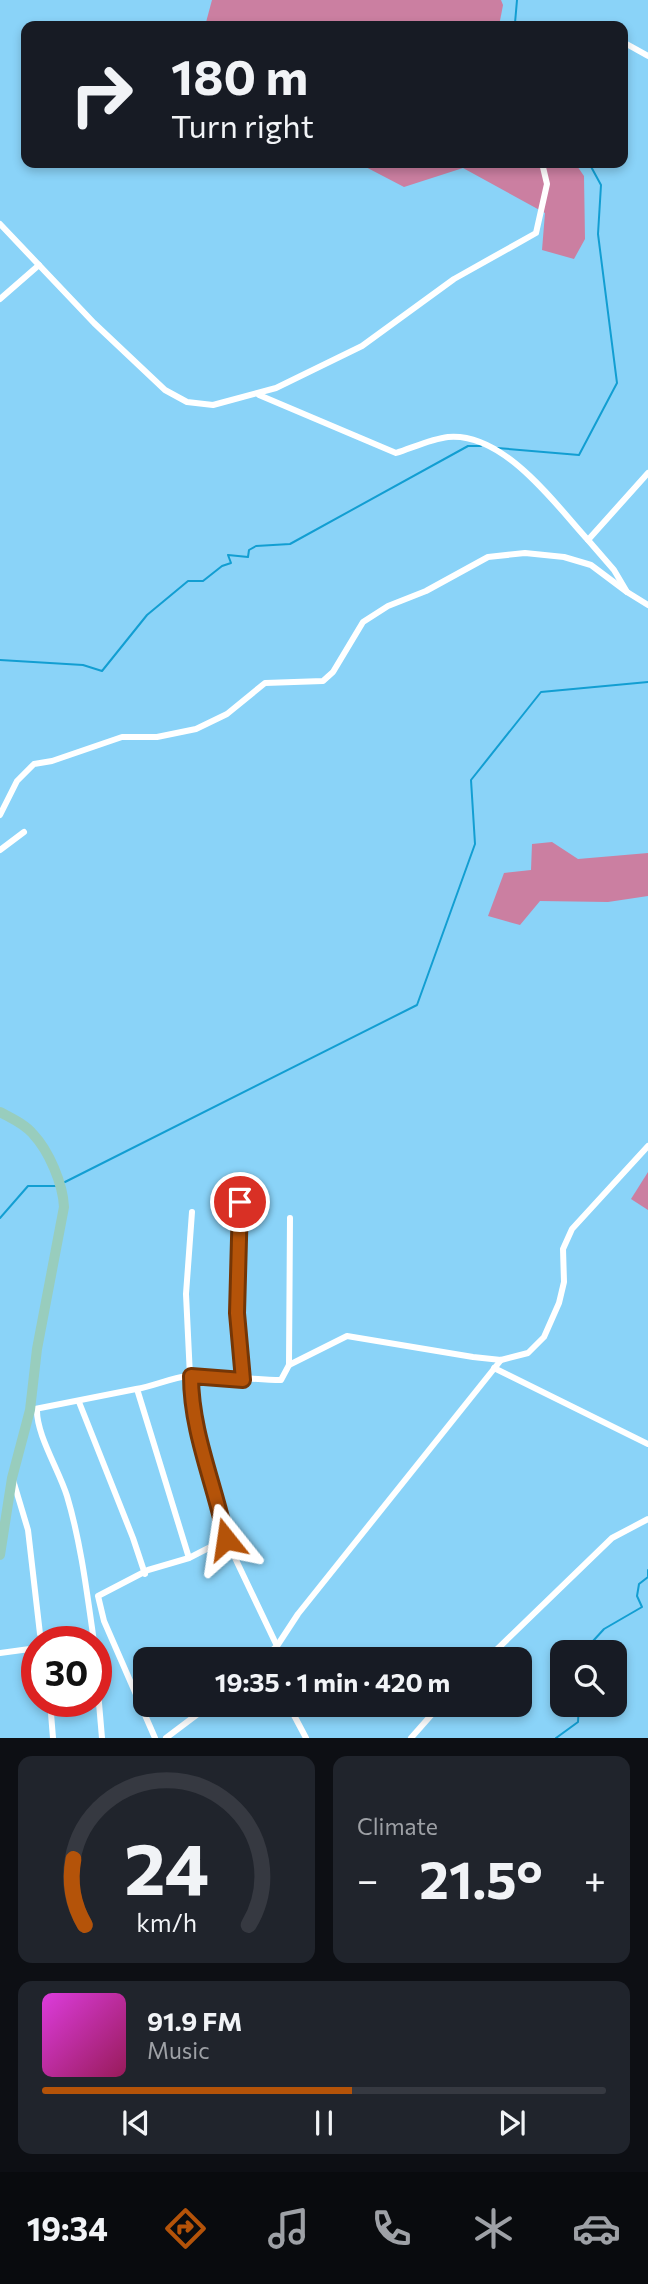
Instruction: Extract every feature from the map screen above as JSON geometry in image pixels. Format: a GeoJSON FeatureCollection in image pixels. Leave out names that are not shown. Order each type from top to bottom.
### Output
{"type":"FeatureCollection","features":[{"type":"Feature","properties":{"kind":"main road"},"geometry":{"type":"LineString","coordinates":[[0,1112],[32,1132],[56,1176],[63,1196],[34,1409],[12,1478],[0,1555]]}},
{"type":"Feature","properties":{"kind":"street"},"geometry":{"type":"LineString","coordinates":[[628,45],[648,56]]}},
{"type":"Feature","properties":{"kind":"street"},"geometry":{"type":"LineString","coordinates":[[0,224],[94,323],[165,390],[187,402],[213,405],[276,388],[362,346],[454,279],[536,233],[548,184],[543,168]]}},
{"type":"Feature","properties":{"kind":"street"},"geometry":{"type":"LineString","coordinates":[[0,299],[40,265]]}},
{"type":"Feature","properties":{"kind":"street"},"geometry":{"type":"LineString","coordinates":[[257,394],[396,453],[448,437],[473,440],[521,466],[614,570],[627,592]]}},
{"type":"Feature","properties":{"kind":"street"},"geometry":{"type":"LineString","coordinates":[[588,540],[648,473]]}},
{"type":"Feature","properties":{"kind":"street"},"geometry":{"type":"LineString","coordinates":[[0,815],[18,781],[34,764],[52,761],[122,737],[157,737],[196,729],[227,714],[265,682],[323,681],[333,672],[363,622],[388,606],[426,591],[488,558],[525,553],[565,557],[591,565],[648,605]]}},
{"type":"Feature","properties":{"kind":"street"},"geometry":{"type":"LineString","coordinates":[[0,850],[24,832]]}},
{"type":"Feature","properties":{"kind":"street"},"geometry":{"type":"LineString","coordinates":[[289,1365],[347,1336],[501,1360],[528,1353],[544,1337],[559,1303],[564,1282],[563,1249],[572,1229],[648,1146]]}},
{"type":"Feature","properties":{"kind":"street"},"geometry":{"type":"LineString","coordinates":[[240,1202],[237,1313],[243,1380]]}},
{"type":"Feature","properties":{"kind":"street"},"geometry":{"type":"LineString","coordinates":[[192,1212],[186,1294],[191,1396],[226,1539],[277,1646],[338,1563],[501,1360]]}},
{"type":"Feature","properties":{"kind":"street"},"geometry":{"type":"LineString","coordinates":[[91,1626],[78,1538],[66,1494],[34,1409],[79,1402],[102,1394],[191,1376],[281,1380],[289,1365],[290,1218]]}},
{"type":"Feature","properties":{"kind":"street"},"geometry":{"type":"LineString","coordinates":[[494,1368],[648,1444]]}},
{"type":"Feature","properties":{"kind":"street"},"geometry":{"type":"LineString","coordinates":[[137,1389],[189,1558]]}},
{"type":"Feature","properties":{"kind":"street"},"geometry":{"type":"LineString","coordinates":[[79,1402],[134,1538],[145,1574]]}},
{"type":"Feature","properties":{"kind":"street"},"geometry":{"type":"LineString","coordinates":[[12,1478],[28,1530],[39,1626]]}},
{"type":"Feature","properties":{"kind":"street"},"geometry":{"type":"LineString","coordinates":[[499,1647],[612,1538],[648,1519]]}},
{"type":"Feature","properties":{"kind":"street"},"geometry":{"type":"LineString","coordinates":[[156,1738],[132,1689],[98,1602],[101,1592],[145,1574],[148,1570],[189,1558],[226,1539]]}},
{"type":"Feature","properties":{"kind":"street"},"geometry":{"type":"LineString","coordinates":[[0,1653],[21,1650]]}},
{"type":"Feature","properties":{"kind":"street"},"geometry":{"type":"LineString","coordinates":[[51,1717],[53,1738]]}},
{"type":"Feature","properties":{"kind":"street"},"geometry":{"type":"LineString","coordinates":[[100,1717],[102,1738]]}},
{"type":"Feature","properties":{"kind":"street"},"geometry":{"type":"LineString","coordinates":[[166,1738],[194,1717]]}},
{"type":"Feature","properties":{"kind":"street"},"geometry":{"type":"LineString","coordinates":[[295,1717],[306,1738]]}},
{"type":"Feature","properties":{"kind":"street"},"geometry":{"type":"LineString","coordinates":[[411,1738],[430,1717]]}},
{"type":"Feature","properties":{"kind":"shaded area"},"geometry":{"type":"Polygon","coordinates":[[[212,0],[501,0],[503,5],[500,21],[206,21],[212,0]]]}},
{"type":"Feature","properties":{"kind":"shaded area"},"geometry":{"type":"Polygon","coordinates":[[[368,168],[463,168],[404,187],[368,168]]]}},
{"type":"Feature","properties":{"kind":"shaded area"},"geometry":{"type":"Polygon","coordinates":[[[463,168],[578,168],[584,176],[585,239],[574,259],[542,250],[545,213],[463,168]]]}},
{"type":"Feature","properties":{"kind":"shaded area"},"geometry":{"type":"Polygon","coordinates":[[[552,842],[578,859],[648,853],[648,896],[608,902],[540,901],[520,925],[488,916],[504,873],[531,870],[532,844],[552,842]]]}},
{"type":"Feature","properties":{"kind":"shaded area"},"geometry":{"type":"Polygon","coordinates":[[[648,1172],[648,1210],[631,1199],[648,1172]]]}},
{"type":"Feature","properties":{"kind":"waterway"},"geometry":{"type":"LineString","coordinates":[[515,21],[517,0]]}},
{"type":"Feature","properties":{"kind":"waterway"},"geometry":{"type":"LineString","coordinates":[[497,448],[579,455],[617,383],[598,234],[601,185],[592,168]]}},
{"type":"Feature","properties":{"kind":"waterway"},"geometry":{"type":"LineString","coordinates":[[0,660],[83,665],[102,671],[147,615],[188,581],[203,581],[222,566],[231,563],[228,555],[248,557],[249,550],[256,546],[290,544],[468,446],[481,446]]}},
{"type":"Feature","properties":{"kind":"waterway"},"geometry":{"type":"LineString","coordinates":[[65,1182],[417,1005],[475,844],[471,780],[541,692],[648,682]]}},
{"type":"Feature","properties":{"kind":"waterway"},"geometry":{"type":"LineString","coordinates":[[0,1218],[28,1186],[57,1186]]}},
{"type":"Feature","properties":{"kind":"waterway"},"geometry":{"type":"LineString","coordinates":[[648,1570],[648,1576]]}},
{"type":"Feature","properties":{"kind":"waterway"},"geometry":{"type":"LineString","coordinates":[[594,1640],[604,1629],[642,1607],[637,1596],[639,1584],[648,1577]]}},
{"type":"Feature","properties":{"kind":"waterway"},"geometry":{"type":"LineString","coordinates":[[556,1738],[578,1722],[578,1717]]}},
{"type":"Feature","properties":{"kind":"route"},"geometry":{"type":"LineString","coordinates":[[226,1539],[200,1438],[191,1396],[191,1376],[243,1380],[237,1313],[240,1202]]}}]}
